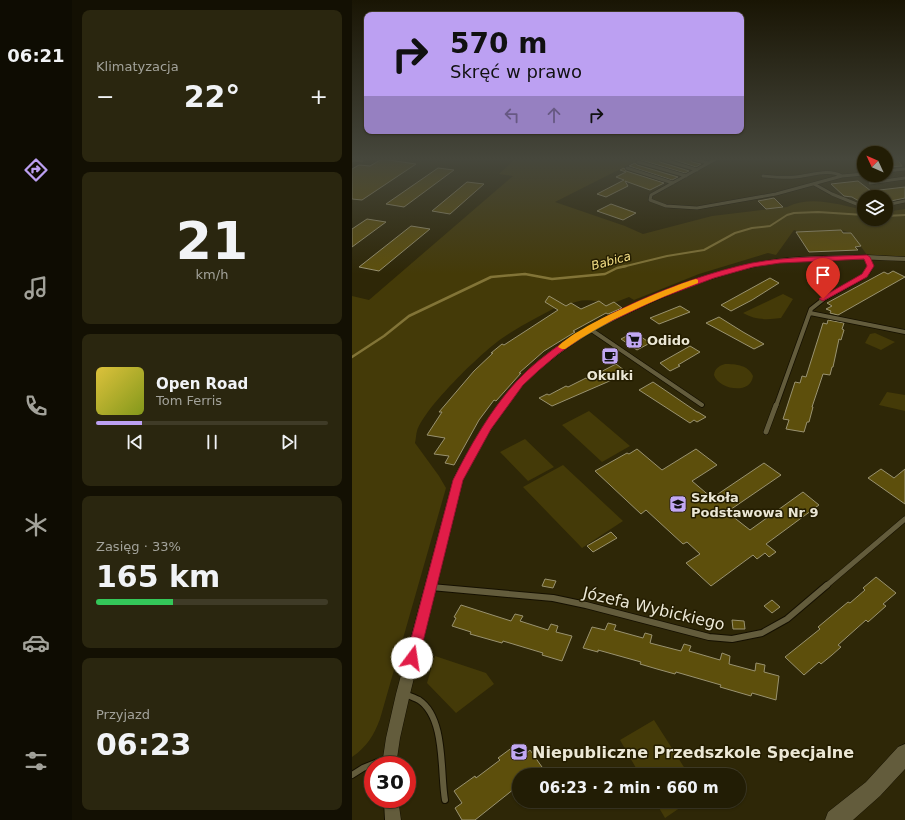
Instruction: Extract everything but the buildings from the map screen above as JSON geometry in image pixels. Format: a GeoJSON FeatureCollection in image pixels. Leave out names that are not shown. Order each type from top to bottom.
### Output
{"type":"FeatureCollection","features":[{"type":"Feature","properties":{"kind":"street"},"geometry":{"type":"LineString","coordinates":[[390,756],[403,694],[458,480],[469,457],[488,427],[520,383],[555,352],[590,328],[682,286],[732,270],[764,263],[797,259],[867,257],[905,259]]}},
{"type":"Feature","properties":{"kind":"street"},"geometry":{"type":"LineString","coordinates":[[846,817],[905,754]]}},
{"type":"Feature","properties":{"kind":"street"},"geometry":{"type":"LineString","coordinates":[[392,808],[393,820]]}},
{"type":"Feature","properties":{"kind":"lane"},"geometry":{"type":"LineString","coordinates":[[651,197],[650,200],[674,208],[697,208],[758,197]]}},
{"type":"Feature","properties":{"kind":"lane"},"geometry":{"type":"LineString","coordinates":[[841,197],[857,203]]}},
{"type":"Feature","properties":{"kind":"lane"},"geometry":{"type":"LineString","coordinates":[[893,203],[905,201]]}},
{"type":"Feature","properties":{"kind":"lane"},"geometry":{"type":"LineString","coordinates":[[766,432],[810,313],[818,302],[865,276],[870,266],[867,257]]}},
{"type":"Feature","properties":{"kind":"lane"},"geometry":{"type":"LineString","coordinates":[[810,313],[905,332]]}},
{"type":"Feature","properties":{"kind":"lane"},"geometry":{"type":"LineString","coordinates":[[590,328],[702,405]]}},
{"type":"Feature","properties":{"kind":"lane","name":"Józefa Wybickiego"},"geometry":{"type":"LineString","coordinates":[[430,586],[553,598],[709,636],[730,639],[742,638],[762,633],[788,619],[905,519]]}},
{"type":"Feature","properties":{"kind":"lane"},"geometry":{"type":"LineString","coordinates":[[403,694],[412,696],[422,702],[431,712],[435,722],[438,734],[442,789],[445,800]]}},
{"type":"Feature","properties":{"kind":"lane"},"geometry":{"type":"LineString","coordinates":[[352,775],[364,767]]}},
{"type":"Feature","properties":{"kind":"shaded area"},"geometry":{"type":"Polygon","coordinates":[[[488,197],[564,197],[555,202],[625,226],[643,234],[712,216],[787,207],[796,203],[816,201],[857,209],[857,226],[893,226],[893,211],[905,209],[905,257],[867,255],[851,233],[841,230],[800,232],[794,230],[776,255],[768,253],[699,274],[634,300],[629,297],[606,306],[601,303],[586,300],[566,306],[562,304],[501,339],[467,368],[442,395],[422,421],[417,431],[415,443],[446,488],[380,719],[369,740],[362,749],[352,757],[352,296],[369,300],[488,197]]]}},
{"type":"Feature","properties":{"kind":"shaded area"},"geometry":{"type":"Polygon","coordinates":[[[783,294],[793,299],[781,318],[761,319],[743,313],[783,294]]]}},
{"type":"Feature","properties":{"kind":"shaded area"},"geometry":{"type":"Polygon","coordinates":[[[875,333],[895,342],[881,350],[865,343],[870,334],[875,333]]]}},
{"type":"Feature","properties":{"kind":"shaded area"},"geometry":{"type":"Polygon","coordinates":[[[725,364],[737,365],[748,369],[753,376],[751,382],[747,386],[741,388],[728,387],[722,384],[714,375],[718,368],[725,364]]]}},
{"type":"Feature","properties":{"kind":"shaded area"},"geometry":{"type":"Polygon","coordinates":[[[887,392],[905,395],[905,411],[879,405],[887,392]]]}},
{"type":"Feature","properties":{"kind":"shaded area"},"geometry":{"type":"Polygon","coordinates":[[[589,411],[630,446],[602,462],[562,425],[589,411]]]}},
{"type":"Feature","properties":{"kind":"shaded area"},"geometry":{"type":"Polygon","coordinates":[[[525,439],[554,467],[528,481],[500,452],[525,439]]]}},
{"type":"Feature","properties":{"kind":"shaded area"},"geometry":{"type":"Polygon","coordinates":[[[563,465],[623,521],[582,548],[523,487],[563,465]]]}},
{"type":"Feature","properties":{"kind":"shaded area"},"geometry":{"type":"Polygon","coordinates":[[[435,656],[486,673],[494,684],[456,713],[427,683],[435,656]]]}},
{"type":"Feature","properties":{"kind":"shaded area"},"geometry":{"type":"Polygon","coordinates":[[[654,720],[685,768],[636,768],[620,740],[654,720]]]}},
{"type":"Feature","properties":{"kind":"shaded area"},"geometry":{"type":"Polygon","coordinates":[[[659,808],[680,808],[665,818],[659,808]]]}},
{"type":"Feature","properties":{"kind":"waterway","name":"Babica"},"geometry":{"type":"LineString","coordinates":[[622,267],[667,256],[704,250],[735,233],[752,228],[770,226],[787,215],[794,213],[818,212],[857,215]]}},
{"type":"Feature","properties":{"kind":"waterway","name":"Babica"},"geometry":{"type":"LineString","coordinates":[[893,216],[905,215]]}},
{"type":"Feature","properties":{"kind":"waterway","name":"Babica"},"geometry":{"type":"LineString","coordinates":[[352,357],[384,336],[409,316],[491,277],[525,274],[552,279],[605,274],[617,268],[626,266]]}},
{"type":"Feature","properties":{"kind":"slow traffic"},"geometry":{"type":"LineString","coordinates":[[562,347],[586,330],[608,319],[696,281]]}},
{"type":"Feature","properties":{"kind":"place","name":"Odido"},"geometry":{"type":"Point","coordinates":[634,340]}},
{"type":"Feature","properties":{"kind":"place","name":"Okulki"},"geometry":{"type":"Point","coordinates":[610,356]}},
{"type":"Feature","properties":{"kind":"place","name":"Szkoła Podstawowa Nr 9"},"geometry":{"type":"Point","coordinates":[678,504]}},
{"type":"Feature","properties":{"kind":"place","name":"Niepubliczne Przedszkole Specjalne"},"geometry":{"type":"Point","coordinates":[519,752]}},
{"type":"Feature","properties":{"kind":"route"},"geometry":{"type":"LineString","coordinates":[[412,658],[458,480],[469,457],[488,427],[520,383],[535,369],[555,352],[590,328],[656,297],[711,276],[753,265],[780,261],[797,259],[867,257],[870,270],[865,276],[823,299]]}}]}
